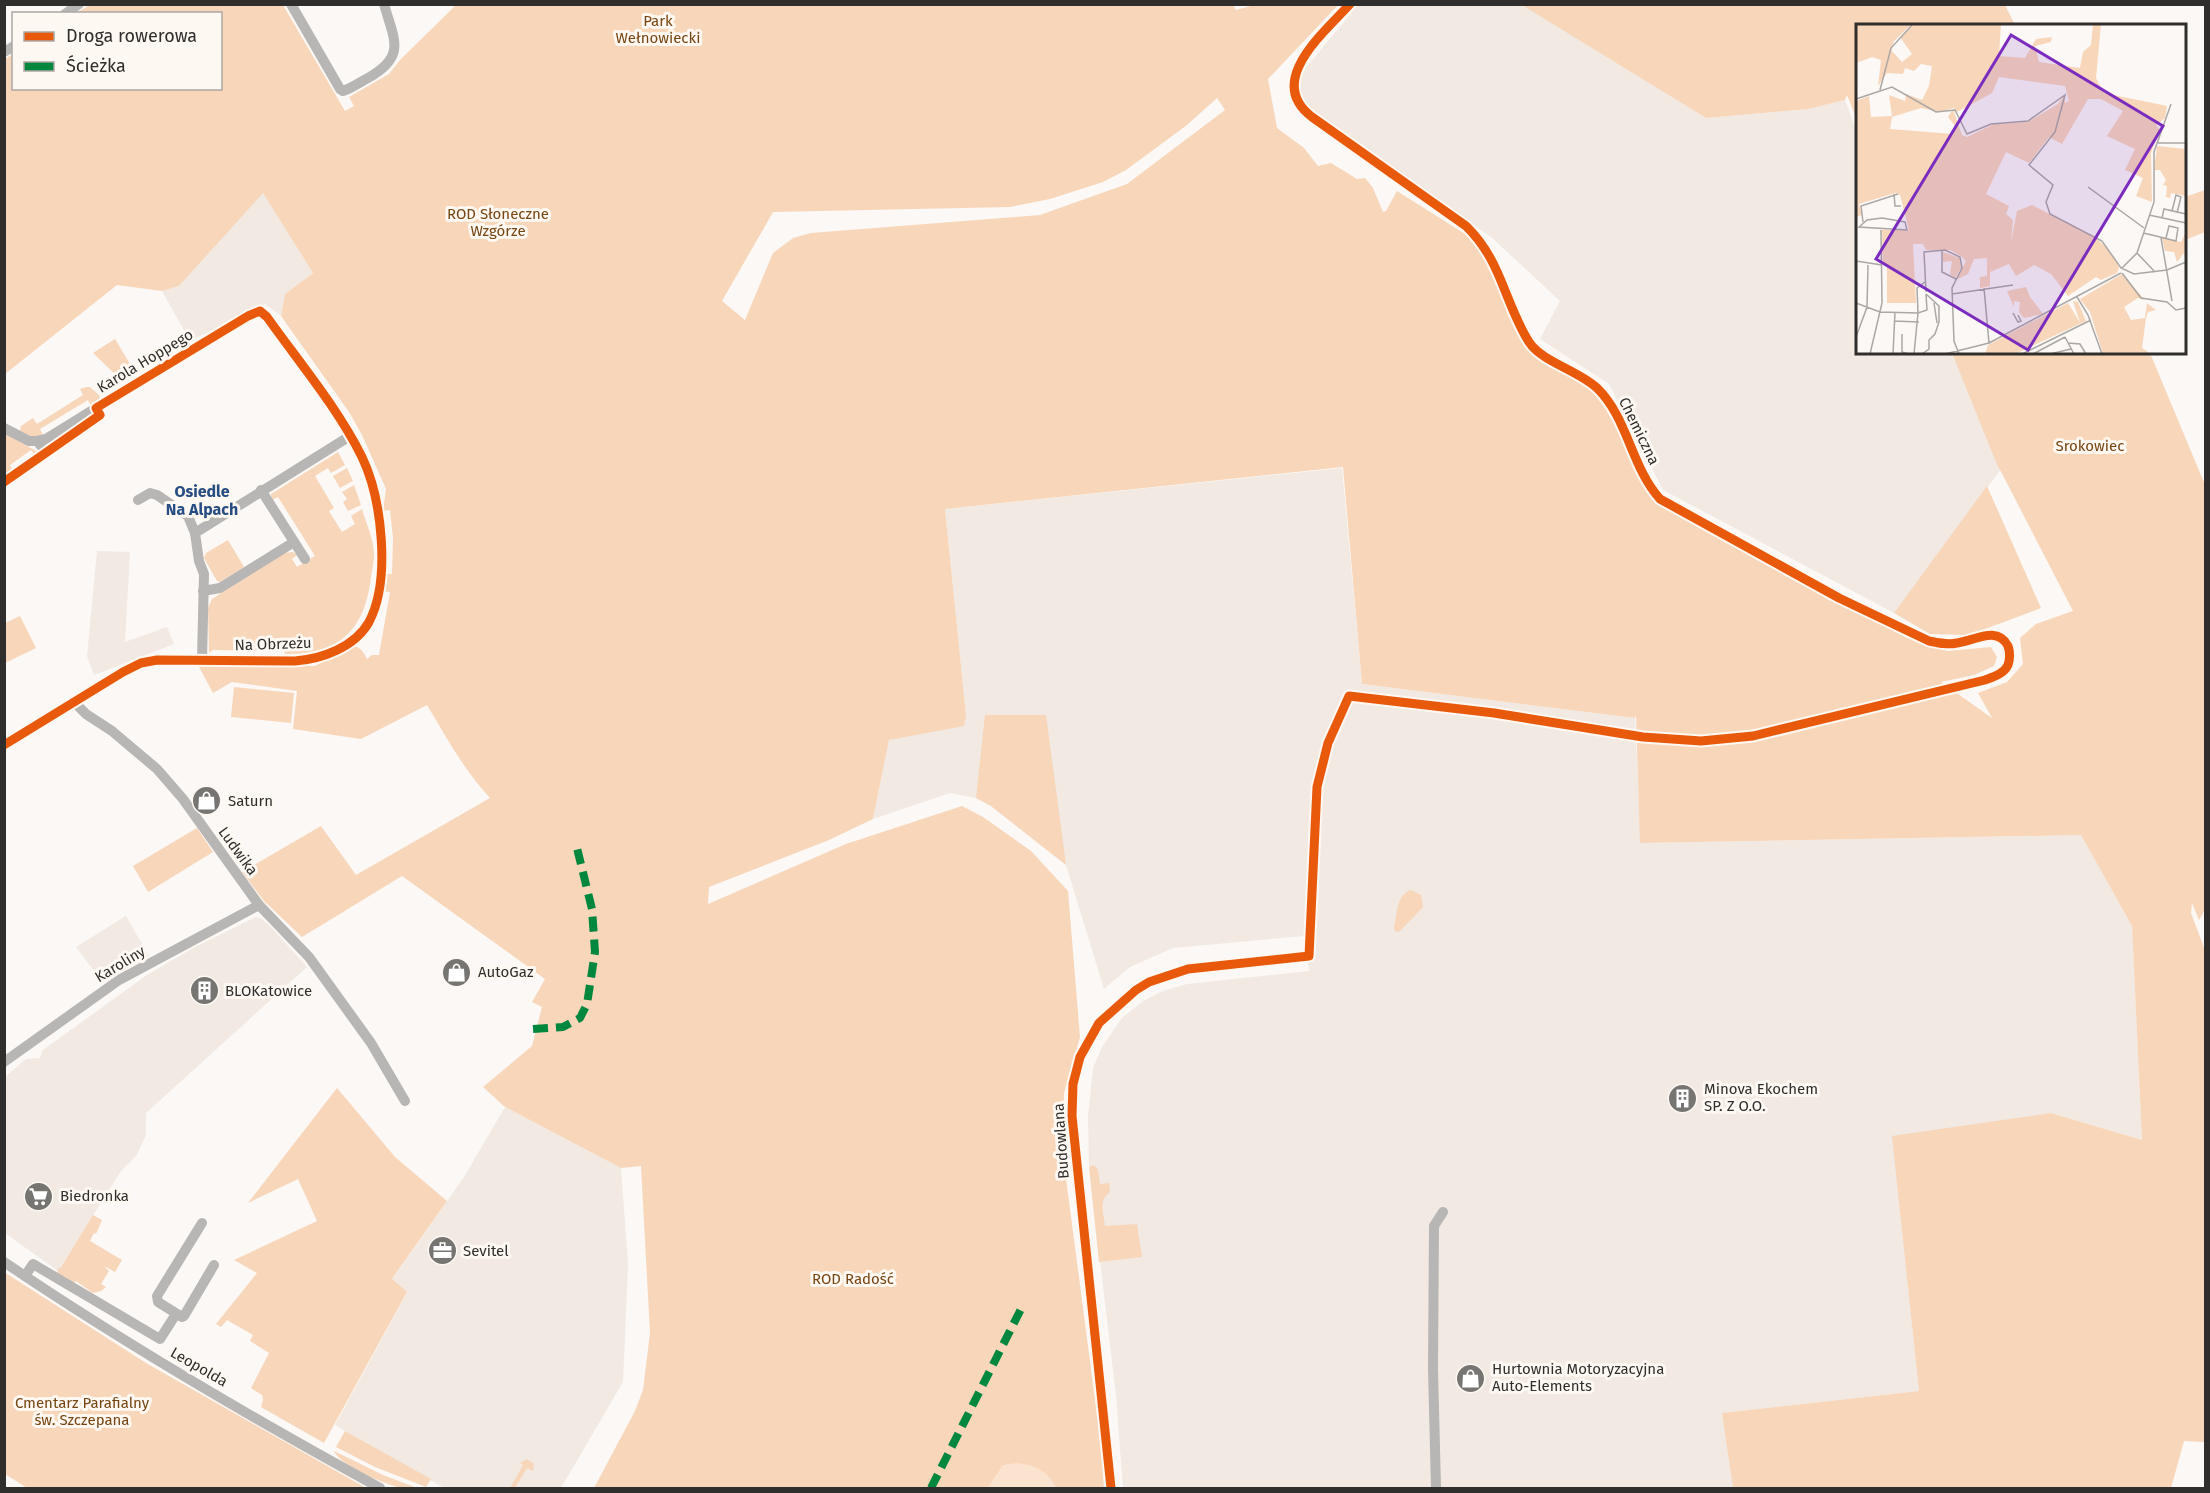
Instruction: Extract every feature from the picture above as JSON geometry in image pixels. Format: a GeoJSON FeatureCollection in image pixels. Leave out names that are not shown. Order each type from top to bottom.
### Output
{"type":"FeatureCollection","features":[{"type":"Feature","properties":{"kind":"street"},"geometry":{"type":"LineString","coordinates":[[291,4],[343,91],[381,71],[393,55],[394,40],[384,4]]}},
{"type":"Feature","properties":{"kind":"street","name":"Chemiczna"},"geometry":{"type":"LineString","coordinates":[[1309,956],[1317,787],[1328,743],[1349,696],[1494,712],[1643,737],[1701,741],[1753,736],[1985,680],[1998,675],[2007,665],[2010,651],[2001,638],[1986,634],[1956,643],[1943,644],[1929,641],[1839,598],[1660,499],[1647,482],[1615,414],[1602,394],[1578,374],[1544,355],[1531,344],[1493,260],[1478,238],[1466,226],[1320,123],[1300,106],[1293,86],[1299,65],[1314,44],[1350,4]]}},
{"type":"Feature","properties":{"kind":"street","name":"Karola Hoppego"},"geometry":{"type":"LineString","coordinates":[[37,441],[46,439],[254,312]]}},
{"type":"Feature","properties":{"kind":"street","name":"Na Obrzeżu"},"geometry":{"type":"LineString","coordinates":[[74,702],[141,663],[157,660],[295,662],[313,660],[339,649],[369,621],[377,598],[381,566],[379,514],[369,476],[350,436],[264,313],[254,312]]}},
{"type":"Feature","properties":{"kind":"street","name":"Karola Hoppego"},"geometry":{"type":"LineString","coordinates":[[4,482],[100,416],[96,408]]}},
{"type":"Feature","properties":{"kind":"street"},"geometry":{"type":"LineString","coordinates":[[4,428],[29,441],[37,441],[46,452]]}},
{"type":"Feature","properties":{"kind":"street"},"geometry":{"type":"LineString","coordinates":[[195,533],[350,436]]}},
{"type":"Feature","properties":{"kind":"street"},"geometry":{"type":"LineString","coordinates":[[261,490],[305,559]]}},
{"type":"Feature","properties":{"kind":"street"},"geometry":{"type":"LineString","coordinates":[[138,500],[150,493],[158,495],[188,516],[195,533],[199,561],[204,574],[202,660]]}},
{"type":"Feature","properties":{"kind":"street"},"geometry":{"type":"LineString","coordinates":[[203,591],[220,588],[294,542]]}},
{"type":"Feature","properties":{"kind":"street"},"geometry":{"type":"LineString","coordinates":[[4,745],[74,702]]}},
{"type":"Feature","properties":{"kind":"street","name":"Ludwika"},"geometry":{"type":"LineString","coordinates":[[74,702],[86,714],[112,731],[158,769],[183,799],[259,905],[309,957],[371,1043],[405,1101]]}},
{"type":"Feature","properties":{"kind":"street","name":"Karoliny"},"geometry":{"type":"LineString","coordinates":[[4,1062],[119,980],[259,905]]}},
{"type":"Feature","properties":{"kind":"street","name":"Budowlana"},"geometry":{"type":"LineString","coordinates":[[1111,1488],[1072,1116],[1073,1084],[1080,1057],[1099,1023],[1122,1001],[1149,982],[1188,969],[1309,956]]}},
{"type":"Feature","properties":{"kind":"street"},"geometry":{"type":"LineString","coordinates":[[1436,1488],[1433,1369],[1434,1226],[1443,1212]]}},
{"type":"Feature","properties":{"kind":"street"},"geometry":{"type":"LineString","coordinates":[[176,1314],[158,1302],[157,1296],[202,1223]]}},
{"type":"Feature","properties":{"kind":"street","name":"Leopolda"},"geometry":{"type":"LineString","coordinates":[[4,1262],[151,1356],[380,1488]]}},
{"type":"Feature","properties":{"kind":"street","name":"Leopolda"},"geometry":{"type":"LineString","coordinates":[[25,1276],[33,1264],[160,1340],[176,1314],[184,1316],[214,1265]]}},
{"type":"Feature","properties":{"kind":"street","name":"Leopolda"},"geometry":{"type":"LineString","coordinates":[[361,1478],[392,1488]]}},
{"type":"Feature","properties":{"kind":"shaded area"},"geometry":{"type":"Polygon","coordinates":[[[1522,4],[1706,118],[1808,109],[1845,100],[1856,130],[1856,354],[1957,354],[2004,465],[1894,613],[1663,490],[1609,384],[1540,339],[1560,301],[1491,237],[1324,121],[1303,102],[1296,88],[1304,70],[1358,5],[1522,4]]]}},
{"type":"Feature","properties":{"kind":"shaded area"},"geometry":{"type":"Polygon","coordinates":[[[263,192],[313,273],[285,294],[281,316],[265,304],[190,341],[162,291],[179,286],[263,192]]]}},
{"type":"Feature","properties":{"kind":"shaded area"},"geometry":{"type":"Polygon","coordinates":[[[1342,468],[1362,684],[1635,718],[1641,843],[2081,835],[2132,926],[2142,1140],[2051,1113],[1893,1137],[1919,1391],[1723,1413],[1733,1488],[1123,1488],[1116,1396],[1089,1167],[1088,1116],[1093,1068],[1102,1047],[1122,1018],[1143,1001],[1163,991],[1187,984],[1309,971],[1304,936],[1173,948],[1130,967],[1104,989],[1066,865],[991,806],[976,798],[950,793],[873,819],[889,740],[966,715],[945,509],[1342,468]]]}},
{"type":"Feature","properties":{"kind":"shaded area"},"geometry":{"type":"Polygon","coordinates":[[[97,551],[130,552],[125,642],[167,627],[174,644],[94,675],[87,656],[97,551]]]}},
{"type":"Feature","properties":{"kind":"shaded area"},"geometry":{"type":"Polygon","coordinates":[[[126,916],[149,956],[103,983],[76,947],[126,916]]]}},
{"type":"Feature","properties":{"kind":"shaded area"},"geometry":{"type":"Polygon","coordinates":[[[256,917],[271,927],[307,967],[146,1113],[146,1135],[136,1156],[121,1171],[58,1271],[5,1233],[4,1078],[26,1059],[40,1058],[43,1050],[147,975],[195,947],[256,917]]]}},
{"type":"Feature","properties":{"kind":"shaded area"},"geometry":{"type":"Polygon","coordinates":[[[505,1107],[621,1168],[628,1264],[623,1382],[561,1488],[444,1488],[335,1425],[407,1293],[392,1280],[464,1177],[505,1107]]]}},
{"type":"Feature","properties":{"kind":"shaded area"},"geometry":{"type":"Polygon","coordinates":[[[1017,1463],[1041,1470],[1056,1488],[987,1488],[1003,1465],[1017,1463]]]}},
{"type":"Feature","properties":{"kind":"green space"},"geometry":{"type":"Polygon","coordinates":[[[1233,4],[1236,10],[1254,5],[1338,5],[1268,79],[1277,128],[1304,148],[1318,166],[1331,163],[1357,179],[1365,178],[1373,188],[1383,212],[1386,211],[1397,191],[1473,239],[1490,265],[1530,349],[1591,390],[1606,409],[1655,502],[1909,639],[1948,651],[1991,647],[1997,657],[1994,666],[1974,675],[1941,682],[1992,718],[1978,693],[2007,682],[2023,664],[2020,638],[2036,624],[2073,611],[1996,462],[1952,354],[2150,354],[2205,485],[2206,908],[2199,920],[2192,903],[2191,913],[2206,953],[2205,1442],[2184,1441],[2171,1488],[1733,1488],[1722,1413],[1919,1391],[1892,1136],[2051,1113],[2142,1140],[2132,926],[2081,835],[1640,843],[1636,715],[1635,718],[1362,684],[1343,467],[945,509],[966,715],[964,726],[889,740],[873,819],[829,840],[709,887],[708,904],[846,844],[962,806],[983,817],[1031,851],[1068,891],[1080,1037],[1064,1093],[1064,1163],[1102,1453],[1104,1488],[594,1488],[635,1411],[643,1390],[650,1333],[641,1166],[621,1168],[505,1107],[483,1087],[532,1046],[542,1007],[532,1002],[545,979],[402,876],[302,937],[264,901],[242,872],[321,826],[356,875],[490,798],[464,765],[427,705],[361,739],[293,729],[297,691],[232,682],[213,693],[198,665],[315,666],[352,646],[358,647],[367,659],[372,655],[379,655],[390,592],[382,591],[384,574],[392,574],[393,538],[390,510],[383,511],[386,489],[349,412],[281,316],[285,294],[313,273],[263,193],[179,286],[162,291],[117,285],[5,374],[5,59],[12,55],[12,90],[222,90],[222,12],[78,12],[90,5],[283,5],[345,111],[354,106],[349,97],[389,74],[400,60],[456,5],[1233,4]],[[1217,98],[1187,125],[1126,170],[1103,182],[1050,199],[1010,207],[773,212],[722,301],[745,320],[773,253],[793,238],[811,233],[1040,215],[1127,184],[1225,110],[1217,98]]]}},
{"type":"Feature","properties":{"kind":"green space"},"geometry":{"type":"Polygon","coordinates":[[[1522,5],[2005,5],[2014,24],[1856,24],[1856,118],[1847,95],[1845,100],[1808,109],[1706,118],[1522,5]]]}},
{"type":"Feature","properties":{"kind":"green space"},"geometry":{"type":"Polygon","coordinates":[[[2205,190],[2205,232],[2186,240],[2186,197],[2205,190]]]}},
{"type":"Feature","properties":{"kind":"green space"},"geometry":{"type":"Polygon","coordinates":[[[115,339],[133,369],[118,377],[93,353],[115,339]]]}},
{"type":"Feature","properties":{"kind":"green space"},"geometry":{"type":"Polygon","coordinates":[[[90,387],[100,396],[98,402],[91,406],[88,400],[40,429],[43,435],[32,437],[20,431],[21,426],[33,418],[37,424],[83,395],[80,389],[90,387]]]}},
{"type":"Feature","properties":{"kind":"green space"},"geometry":{"type":"Polygon","coordinates":[[[4,433],[38,452],[35,455],[31,450],[10,465],[13,471],[4,477],[4,433]]]}},
{"type":"Feature","properties":{"kind":"green space"},"geometry":{"type":"Polygon","coordinates":[[[338,452],[345,465],[331,473],[328,468],[315,476],[334,508],[329,511],[342,532],[355,524],[351,516],[362,509],[374,549],[368,596],[363,612],[355,625],[346,636],[320,650],[285,654],[284,651],[213,650],[209,653],[208,608],[212,599],[284,553],[293,552],[297,555],[292,559],[297,567],[315,556],[278,497],[272,500],[271,494],[338,452]]]}},
{"type":"Feature","properties":{"kind":"green space"},"geometry":{"type":"Polygon","coordinates":[[[347,468],[353,481],[340,488],[333,476],[347,468]]]}},
{"type":"Feature","properties":{"kind":"green space"},"geometry":{"type":"Polygon","coordinates":[[[354,485],[361,505],[348,511],[343,502],[347,499],[342,492],[354,485]]]}},
{"type":"Feature","properties":{"kind":"green space"},"geometry":{"type":"Polygon","coordinates":[[[1987,486],[2041,608],[1969,635],[1930,634],[1894,613],[1987,486]]]}},
{"type":"Feature","properties":{"kind":"green space"},"geometry":{"type":"Polygon","coordinates":[[[228,540],[244,567],[220,582],[217,581],[204,558],[206,553],[228,540]]]}},
{"type":"Feature","properties":{"kind":"green space"},"geometry":{"type":"Polygon","coordinates":[[[20,616],[36,648],[5,663],[5,623],[20,616]]]}},
{"type":"Feature","properties":{"kind":"green space"},"geometry":{"type":"Polygon","coordinates":[[[234,687],[294,693],[291,723],[231,717],[234,687]]]}},
{"type":"Feature","properties":{"kind":"green space"},"geometry":{"type":"Polygon","coordinates":[[[985,715],[1046,715],[1066,865],[991,806],[976,798],[985,715]]]}},
{"type":"Feature","properties":{"kind":"green space"},"geometry":{"type":"Polygon","coordinates":[[[197,828],[213,852],[148,892],[133,866],[197,828]]]}},
{"type":"Feature","properties":{"kind":"green space"},"geometry":{"type":"Polygon","coordinates":[[[1411,890],[1421,895],[1423,907],[1400,931],[1396,932],[1394,929],[1400,901],[1402,896],[1411,890]]]}},
{"type":"Feature","properties":{"kind":"green space"},"geometry":{"type":"Polygon","coordinates":[[[337,1088],[395,1157],[447,1201],[392,1279],[407,1292],[324,1443],[261,1407],[262,1395],[251,1388],[269,1353],[250,1341],[253,1335],[227,1320],[221,1327],[216,1324],[257,1273],[234,1260],[317,1221],[298,1179],[248,1203],[337,1088]]]}},
{"type":"Feature","properties":{"kind":"green space"},"geometry":{"type":"Polygon","coordinates":[[[1094,1165],[1098,1170],[1100,1184],[1109,1183],[1110,1192],[1103,1203],[1105,1226],[1137,1224],[1142,1257],[1099,1262],[1089,1167],[1094,1165]]]}},
{"type":"Feature","properties":{"kind":"green space"},"geometry":{"type":"Polygon","coordinates":[[[93,1215],[102,1220],[90,1241],[122,1260],[115,1272],[104,1266],[109,1271],[101,1284],[106,1287],[93,1293],[76,1281],[73,1284],[57,1274],[93,1215]]]}},
{"type":"Feature","properties":{"kind":"green space","name":"Cmentarz Parafialny św. Szczepana"},"geometry":{"type":"Polygon","coordinates":[[[4,1272],[146,1363],[366,1488],[27,1488],[5,1474],[4,1272]]]}},
{"type":"Feature","properties":{"kind":"green space"},"geometry":{"type":"Polygon","coordinates":[[[345,1431],[431,1479],[426,1487],[375,1467],[336,1447],[345,1431]]]}},
{"type":"Feature","properties":{"kind":"green space"},"geometry":{"type":"Polygon","coordinates":[[[334,1451],[383,1475],[417,1488],[403,1488],[375,1479],[345,1462],[334,1451]]]}},
{"type":"Feature","properties":{"kind":"green space"},"geometry":{"type":"Polygon","coordinates":[[[527,1459],[534,1464],[533,1471],[527,1468],[515,1488],[510,1488],[523,1465],[520,1463],[527,1459]]]}},
{"type":"Feature","properties":{"kind":"marked path"},"geometry":{"type":"LineString","coordinates":[[533,1029],[563,1027],[580,1018],[587,1004],[595,952],[592,909],[576,844]]}},
{"type":"Feature","properties":{"kind":"marked path"},"geometry":{"type":"LineString","coordinates":[[931,1488],[1022,1307]]}},
{"type":"Feature","properties":{"kind":"cycle path"},"geometry":{"type":"LineString","coordinates":[[1111,1488],[1072,1116],[1073,1084],[1080,1057],[1099,1023],[1136,990],[1149,982],[1188,969],[1309,956],[1317,787],[1328,743],[1349,696],[1494,713],[1643,737],[1701,741],[1753,736],[1985,680],[2004,671],[2009,660],[2008,646],[1998,636],[1985,636],[1950,644],[1929,641],[1839,598],[1660,499],[1642,472],[1616,414],[1597,388],[1542,355],[1529,342],[1488,253],[1478,239],[1466,226],[1312,117],[1299,103],[1294,88],[1296,73],[1314,43],[1350,4]]}},
{"type":"Feature","properties":{"kind":"cycle path"},"geometry":{"type":"LineString","coordinates":[[4,482],[100,415],[96,408],[248,316],[260,311],[267,317],[329,403],[362,457],[375,495],[382,562],[376,605],[369,622],[363,631],[347,645],[337,650],[316,658],[295,661],[157,660],[141,663],[4,745]]}},
{"type":"Feature","properties":{"kind":"place","name":"Saturn"},"geometry":{"type":"Point","coordinates":[207,801]}},
{"type":"Feature","properties":{"kind":"place","name":"AutoGaz"},"geometry":{"type":"Point","coordinates":[457,972]}},
{"type":"Feature","properties":{"kind":"place","name":"BLOKatowice"},"geometry":{"type":"Point","coordinates":[204,991]}},
{"type":"Feature","properties":{"kind":"place","name":"Minova Ekochem SP. Z O.O."},"geometry":{"type":"Point","coordinates":[1683,1098]}},
{"type":"Feature","properties":{"kind":"place","name":"Biedronka"},"geometry":{"type":"Point","coordinates":[39,1196]}},
{"type":"Feature","properties":{"kind":"place","name":"Sevitel"},"geometry":{"type":"Point","coordinates":[442,1251]}},
{"type":"Feature","properties":{"kind":"place","name":"Hurtownia Motoryzacyjna Auto-Elements"},"geometry":{"type":"Point","coordinates":[1471,1378]}},
{"type":"Feature","properties":{"kind":"district","name":"Osiedle Na Alpach"},"geometry":{"type":"Point","coordinates":[202,500]}},
{"type":"Feature","properties":{"kind":"park label","name":"Park Wełnowiecki"},"geometry":{"type":"Point","coordinates":[658,30]}},
{"type":"Feature","properties":{"kind":"park label","name":"ROD Słoneczne Wzgórze"},"geometry":{"type":"Point","coordinates":[498,222]}},
{"type":"Feature","properties":{"kind":"park label","name":"Srokowiec"},"geometry":{"type":"Point","coordinates":[2090,446]}},
{"type":"Feature","properties":{"kind":"park label","name":"ROD Radość"},"geometry":{"type":"Point","coordinates":[853,1279]}}]}
